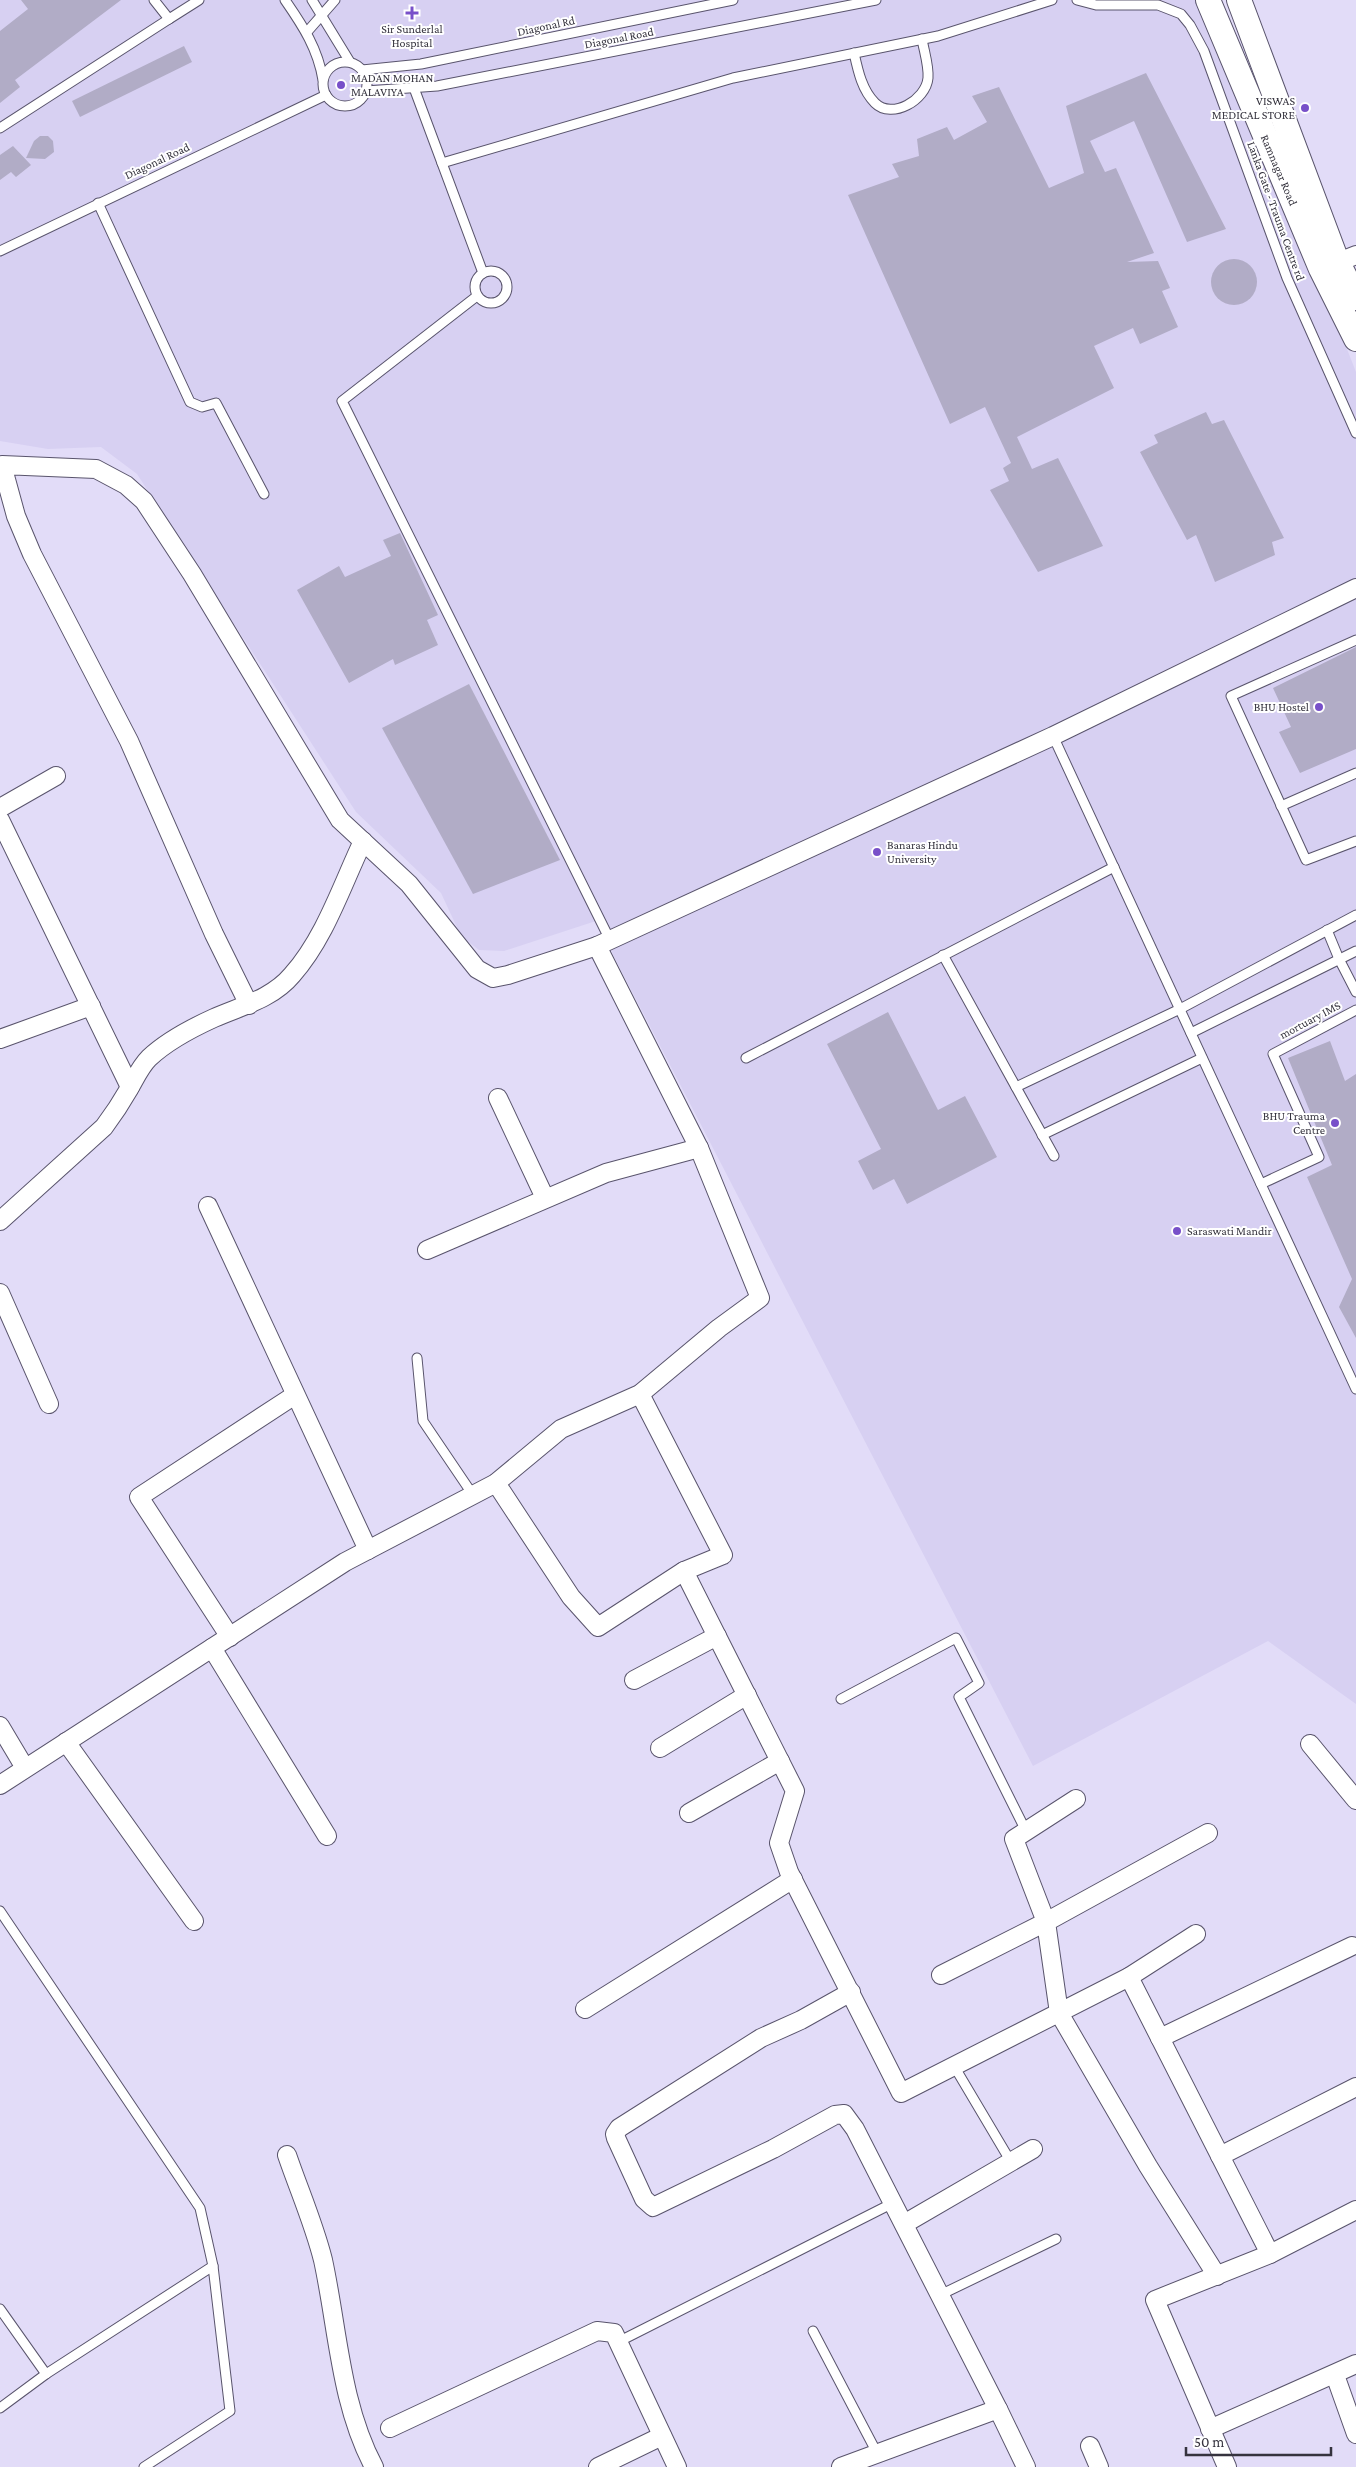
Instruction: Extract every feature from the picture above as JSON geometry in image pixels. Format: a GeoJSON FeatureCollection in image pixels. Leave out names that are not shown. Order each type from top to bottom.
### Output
{"type":"FeatureCollection","features":[{"type":"Feature","properties":{"kind":"main road","name":"Ramnagar Road"},"geometry":{"type":"LineString","coordinates":[[1208,0],[1338,262],[1356,339]]}},
{"type":"Feature","properties":{"kind":"main road"},"geometry":{"type":"LineString","coordinates":[[1239,0],[1338,262],[1356,298]]}},
{"type":"Feature","properties":{"kind":"street"},"geometry":{"type":"LineString","coordinates":[[249,1005],[214,934],[129,741],[32,554],[16,516],[1,465],[96,469],[126,485],[144,501],[192,574],[340,820],[409,884],[477,969],[493,978],[508,975],[603,943],[1053,736],[1356,588]]}},
{"type":"Feature","properties":{"kind":"street"},"geometry":{"type":"LineString","coordinates":[[0,808],[56,776]]}},
{"type":"Feature","properties":{"kind":"street"},"geometry":{"type":"LineString","coordinates":[[0,820],[130,1087]]}},
{"type":"Feature","properties":{"kind":"street"},"geometry":{"type":"LineString","coordinates":[[0,1221],[104,1127],[138,1072],[149,1058],[184,1034],[215,1018],[249,1005],[275,990],[292,976],[312,948],[363,841]]}},
{"type":"Feature","properties":{"kind":"street"},"geometry":{"type":"LineString","coordinates":[[0,1785],[345,1562],[496,1483],[561,1429],[640,1394],[719,1328],[760,1298],[699,1148],[603,943]]}},
{"type":"Feature","properties":{"kind":"street"},"geometry":{"type":"LineString","coordinates":[[0,1039],[91,1006]]}},
{"type":"Feature","properties":{"kind":"street"},"geometry":{"type":"LineString","coordinates":[[498,1098],[545,1198]]}},
{"type":"Feature","properties":{"kind":"street"},"geometry":{"type":"LineString","coordinates":[[427,1250],[606,1173],[699,1148]]}},
{"type":"Feature","properties":{"kind":"street"},"geometry":{"type":"LineString","coordinates":[[208,1206],[368,1550]]}},
{"type":"Feature","properties":{"kind":"street"},"geometry":{"type":"LineString","coordinates":[[0,1294],[49,1404]]}},
{"type":"Feature","properties":{"kind":"street"},"geometry":{"type":"LineString","coordinates":[[230,1636],[139,1497],[295,1394]]}},
{"type":"Feature","properties":{"kind":"street"},"geometry":{"type":"LineString","coordinates":[[496,1483],[571,1597],[598,1627],[684,1571],[723,1555],[640,1394]]}},
{"type":"Feature","properties":{"kind":"street"},"geometry":{"type":"LineString","coordinates":[[684,1571],[795,1792],[779,1843],[793,1879],[901,2093],[1129,1977],[1196,1934]]}},
{"type":"Feature","properties":{"kind":"street"},"geometry":{"type":"LineString","coordinates":[[634,1680],[717,1636]]}},
{"type":"Feature","properties":{"kind":"street"},"geometry":{"type":"LineString","coordinates":[[212,1648],[327,1836]]}},
{"type":"Feature","properties":{"kind":"street"},"geometry":{"type":"LineString","coordinates":[[660,1748],[747,1695]]}},
{"type":"Feature","properties":{"kind":"street"},"geometry":{"type":"LineString","coordinates":[[0,1726],[25,1768]]}},
{"type":"Feature","properties":{"kind":"street"},"geometry":{"type":"LineString","coordinates":[[66,1742],[194,1921]]}},
{"type":"Feature","properties":{"kind":"street"},"geometry":{"type":"LineString","coordinates":[[1310,1744],[1356,1800]]}},
{"type":"Feature","properties":{"kind":"street"},"geometry":{"type":"LineString","coordinates":[[690,1812],[780,1762]]}},
{"type":"Feature","properties":{"kind":"street"},"geometry":{"type":"LineString","coordinates":[[1076,1799],[1014,1839],[1046,1922],[1059,2013],[1148,2166],[1217,2276]]}},
{"type":"Feature","properties":{"kind":"street"},"geometry":{"type":"LineString","coordinates":[[941,1975],[1046,1922],[1208,1833]]}},
{"type":"Feature","properties":{"kind":"street"},"geometry":{"type":"LineString","coordinates":[[584,2009],[793,1879]]}},
{"type":"Feature","properties":{"kind":"street"},"geometry":{"type":"LineString","coordinates":[[1160,2038],[1352,1946]]}},
{"type":"Feature","properties":{"kind":"street"},"geometry":{"type":"LineString","coordinates":[[1129,1977],[1270,2254]]}},
{"type":"Feature","properties":{"kind":"street"},"geometry":{"type":"LineString","coordinates":[[851,1992],[801,2020],[761,2038],[627,2122],[616,2131],[616,2138],[644,2199],[653,2207],[773,2149],[835,2115],[844,2114],[855,2130],[904,2224],[1026,2467]]}},
{"type":"Feature","properties":{"kind":"street"},"geometry":{"type":"LineString","coordinates":[[1220,2156],[1356,2087]]}},
{"type":"Feature","properties":{"kind":"street"},"geometry":{"type":"LineString","coordinates":[[904,2224],[1033,2149]]}},
{"type":"Feature","properties":{"kind":"street"},"geometry":{"type":"LineString","coordinates":[[287,2155],[322,2259],[339,2360],[348,2395],[374,2467]]}},
{"type":"Feature","properties":{"kind":"street"},"geometry":{"type":"LineString","coordinates":[[1227,2467],[1155,2300],[1270,2254],[1356,2210]]}},
{"type":"Feature","properties":{"kind":"street"},"geometry":{"type":"LineString","coordinates":[[390,2428],[597,2330],[614,2333],[677,2467]]}},
{"type":"Feature","properties":{"kind":"street"},"geometry":{"type":"LineString","coordinates":[[1210,2429],[1335,2375],[1356,2364]]}},
{"type":"Feature","properties":{"kind":"street"},"geometry":{"type":"LineString","coordinates":[[1335,2375],[1356,2434]]}},
{"type":"Feature","properties":{"kind":"street"},"geometry":{"type":"LineString","coordinates":[[842,2467],[998,2410]]}},
{"type":"Feature","properties":{"kind":"street"},"geometry":{"type":"LineString","coordinates":[[598,2467],[662,2436]]}},
{"type":"Feature","properties":{"kind":"street"},"geometry":{"type":"LineString","coordinates":[[1090,2446],[1099,2467]]}},
{"type":"Feature","properties":{"kind":"lane"},"geometry":{"type":"LineString","coordinates":[[154,0],[169,19]]}},
{"type":"Feature","properties":{"kind":"lane"},"geometry":{"type":"LineString","coordinates":[[0,128],[199,0]]}},
{"type":"Feature","properties":{"kind":"lane"},"geometry":{"type":"LineString","coordinates":[[285,0],[307,32],[320,60],[326,95],[336,105],[351,106],[363,98],[366,91],[367,84],[362,70],[350,62],[312,0]]}},
{"type":"Feature","properties":{"kind":"lane"},"geometry":{"type":"LineString","coordinates":[[307,32],[335,0]]}},
{"type":"Feature","properties":{"kind":"lane","name":"Diagonal Rd"},"geometry":{"type":"LineString","coordinates":[[362,70],[421,64],[733,0]]}},
{"type":"Feature","properties":{"kind":"lane","name":"Diagonal Road"},"geometry":{"type":"LineString","coordinates":[[366,91],[437,86],[876,0]]}},
{"type":"Feature","properties":{"kind":"lane"},"geometry":{"type":"LineString","coordinates":[[442,163],[733,78],[922,39],[1052,0]]}},
{"type":"Feature","properties":{"kind":"lane","name":"Lanka Gate - Trauma Centre rd"},"geometry":{"type":"LineString","coordinates":[[1077,0],[1096,5],[1158,5],[1181,14],[1190,25],[1204,51],[1287,278],[1356,433]]}},
{"type":"Feature","properties":{"kind":"lane"},"geometry":{"type":"LineString","coordinates":[[854,53],[866,93],[876,105],[888,110],[909,106],[922,93],[928,79],[922,39]]}},
{"type":"Feature","properties":{"kind":"lane"},"geometry":{"type":"LineString","coordinates":[[323,80],[326,72],[332,66],[341,62],[350,62]]}},
{"type":"Feature","properties":{"kind":"lane"},"geometry":{"type":"LineString","coordinates":[[414,88],[483,273]]}},
{"type":"Feature","properties":{"kind":"lane","name":"Diagonal Road"},"geometry":{"type":"LineString","coordinates":[[0,250],[326,95]]}},
{"type":"Feature","properties":{"kind":"lane"},"geometry":{"type":"LineString","coordinates":[[98,203],[190,402],[202,407],[216,403],[264,494]]}},
{"type":"Feature","properties":{"kind":"lane"},"geometry":{"type":"LineString","coordinates":[[494,271],[503,276],[506,281],[504,297],[495,302],[485,302],[477,296],[475,286],[479,276],[483,273],[494,271]]}},
{"type":"Feature","properties":{"kind":"lane"},"geometry":{"type":"LineString","coordinates":[[477,296],[342,401],[603,943]]}},
{"type":"Feature","properties":{"kind":"lane"},"geometry":{"type":"LineString","coordinates":[[1356,640],[1231,696],[1306,860],[1356,841]]}},
{"type":"Feature","properties":{"kind":"lane"},"geometry":{"type":"LineString","coordinates":[[1053,736],[1356,1389]]}},
{"type":"Feature","properties":{"kind":"lane"},"geometry":{"type":"LineString","coordinates":[[1281,806],[1356,773]]}},
{"type":"Feature","properties":{"kind":"lane"},"geometry":{"type":"LineString","coordinates":[[746,1058],[1114,867]]}},
{"type":"Feature","properties":{"kind":"lane"},"geometry":{"type":"LineString","coordinates":[[1016,1087],[1180,1009],[1356,915]]}},
{"type":"Feature","properties":{"kind":"lane"},"geometry":{"type":"LineString","coordinates":[[1327,930],[1339,960],[1356,992]]}},
{"type":"Feature","properties":{"kind":"lane"},"geometry":{"type":"LineString","coordinates":[[1191,1033],[1356,951]]}},
{"type":"Feature","properties":{"kind":"lane"},"geometry":{"type":"LineString","coordinates":[[943,955],[1054,1156]]}},
{"type":"Feature","properties":{"kind":"lane","name":"mortuary IMS"},"geometry":{"type":"LineString","coordinates":[[1261,1184],[1319,1157],[1273,1054],[1356,1010]]}},
{"type":"Feature","properties":{"kind":"lane"},"geometry":{"type":"LineString","coordinates":[[1042,1136],[1202,1058]]}},
{"type":"Feature","properties":{"kind":"lane"},"geometry":{"type":"LineString","coordinates":[[417,1358],[423,1421],[473,1495]]}},
{"type":"Feature","properties":{"kind":"lane"},"geometry":{"type":"LineString","coordinates":[[841,1699],[956,1638],[979,1682],[959,1697],[1026,1831]]}},
{"type":"Feature","properties":{"kind":"lane"},"geometry":{"type":"LineString","coordinates":[[0,1911],[200,2208],[213,2266],[230,2411],[144,2467]]}},
{"type":"Feature","properties":{"kind":"lane"},"geometry":{"type":"LineString","coordinates":[[954,2066],[1011,2162]]}},
{"type":"Feature","properties":{"kind":"lane"},"geometry":{"type":"LineString","coordinates":[[618,2342],[893,2203]]}},
{"type":"Feature","properties":{"kind":"lane"},"geometry":{"type":"LineString","coordinates":[[940,2295],[1056,2239]]}},
{"type":"Feature","properties":{"kind":"lane"},"geometry":{"type":"LineString","coordinates":[[0,2408],[46,2374],[213,2266]]}},
{"type":"Feature","properties":{"kind":"lane"},"geometry":{"type":"LineString","coordinates":[[0,2309],[46,2374]]}},
{"type":"Feature","properties":{"kind":"lane"},"geometry":{"type":"LineString","coordinates":[[813,2331],[877,2453]]}},
{"type":"Feature","properties":{"kind":"shaded area","name":"Banaras Hindu University"},"geometry":{"type":"Polygon","coordinates":[[[0,0],[1210,0],[1356,372],[1356,1704],[1268,1641],[1033,1766],[613,955],[602,919],[504,951],[479,950],[461,936],[441,893],[356,812],[137,474],[101,447],[48,449],[0,441],[0,0]]]}},
{"type":"Feature","properties":{"kind":"building"},"geometry":{"type":"Polygon","coordinates":[[[21,0],[121,0],[15,80],[20,87],[0,103],[0,31],[28,9],[21,0]]]}},
{"type":"Feature","properties":{"kind":"building"},"geometry":{"type":"Polygon","coordinates":[[[184,46],[192,62],[80,117],[72,101],[184,46]]]}},
{"type":"Feature","properties":{"kind":"building"},"geometry":{"type":"Polygon","coordinates":[[[1146,73],[1226,229],[1187,242],[1134,121],[1090,141],[1105,172],[1116,168],[1154,253],[1127,262],[1158,261],[1170,288],[1162,291],[1178,327],[1140,344],[1133,328],[1094,346],[1114,388],[1017,437],[1032,469],[1058,458],[1103,546],[1038,572],[990,490],[1009,481],[1003,468],[1011,463],[985,407],[950,424],[848,195],[899,177],[892,164],[919,156],[917,139],[947,127],[954,140],[987,122],[972,96],[999,87],[1049,188],[1084,173],[1066,106],[1146,73]]]}},
{"type":"Feature","properties":{"kind":"building"},"geometry":{"type":"Polygon","coordinates":[[[40,136],[48,136],[53,141],[54,152],[45,159],[26,158],[34,141],[40,136]]]}},
{"type":"Feature","properties":{"kind":"building"},"geometry":{"type":"Polygon","coordinates":[[[13,146],[31,165],[16,177],[11,172],[0,180],[0,155],[13,146]]]}},
{"type":"Feature","properties":{"kind":"building"},"geometry":{"type":"Polygon","coordinates":[[[1229,259],[1239,259],[1251,265],[1256,273],[1256,291],[1251,299],[1243,304],[1229,305],[1221,302],[1214,295],[1211,287],[1211,277],[1214,269],[1221,262],[1229,259]]]}},
{"type":"Feature","properties":{"kind":"building"},"geometry":{"type":"Polygon","coordinates":[[[1206,412],[1212,424],[1224,420],[1284,538],[1272,542],[1275,555],[1215,582],[1196,535],[1187,540],[1140,452],[1158,443],[1154,435],[1206,412]]]}},
{"type":"Feature","properties":{"kind":"building"},"geometry":{"type":"Polygon","coordinates":[[[400,533],[438,615],[427,620],[438,645],[395,665],[393,659],[349,683],[297,590],[339,566],[345,577],[391,556],[383,540],[400,533]]]}},
{"type":"Feature","properties":{"kind":"building","name":"BHU Hostel"},"geometry":{"type":"Polygon","coordinates":[[[1356,647],[1356,749],[1300,773],[1279,732],[1291,727],[1273,688],[1356,647]]]}},
{"type":"Feature","properties":{"kind":"building"},"geometry":{"type":"Polygon","coordinates":[[[469,684],[560,860],[473,894],[382,728],[469,684]]]}},
{"type":"Feature","properties":{"kind":"building"},"geometry":{"type":"Polygon","coordinates":[[[888,1012],[938,1110],[965,1096],[997,1157],[907,1204],[894,1179],[873,1190],[858,1161],[881,1149],[827,1044],[888,1012]]]}},
{"type":"Feature","properties":{"kind":"building","name":"BHU Trauma Centre"},"geometry":{"type":"Polygon","coordinates":[[[1330,1041],[1345,1081],[1356,1074],[1356,1338],[1339,1307],[1352,1279],[1307,1177],[1332,1165],[1288,1058],[1330,1041]]]}},
{"type":"Feature","properties":{"kind":"place","name":"Sir Sunderlal Hospital"},"geometry":{"type":"Point","coordinates":[412,13]}},
{"type":"Feature","properties":{"kind":"place","name":"MADAN MOHAN MALAVIYA"},"geometry":{"type":"Point","coordinates":[341,85]}},
{"type":"Feature","properties":{"kind":"place","name":"VISWAS MEDICAL STORE"},"geometry":{"type":"Point","coordinates":[1305,108]}},
{"type":"Feature","properties":{"kind":"place","name":"BHU Hostel"},"geometry":{"type":"Point","coordinates":[1319,707]}},
{"type":"Feature","properties":{"kind":"place","name":"Banaras Hindu University"},"geometry":{"type":"Point","coordinates":[877,852]}},
{"type":"Feature","properties":{"kind":"place","name":"BHU Trauma Centre"},"geometry":{"type":"Point","coordinates":[1335,1123]}},
{"type":"Feature","properties":{"kind":"place","name":"Saraswati Mandir"},"geometry":{"type":"Point","coordinates":[1177,1231]}}]}
